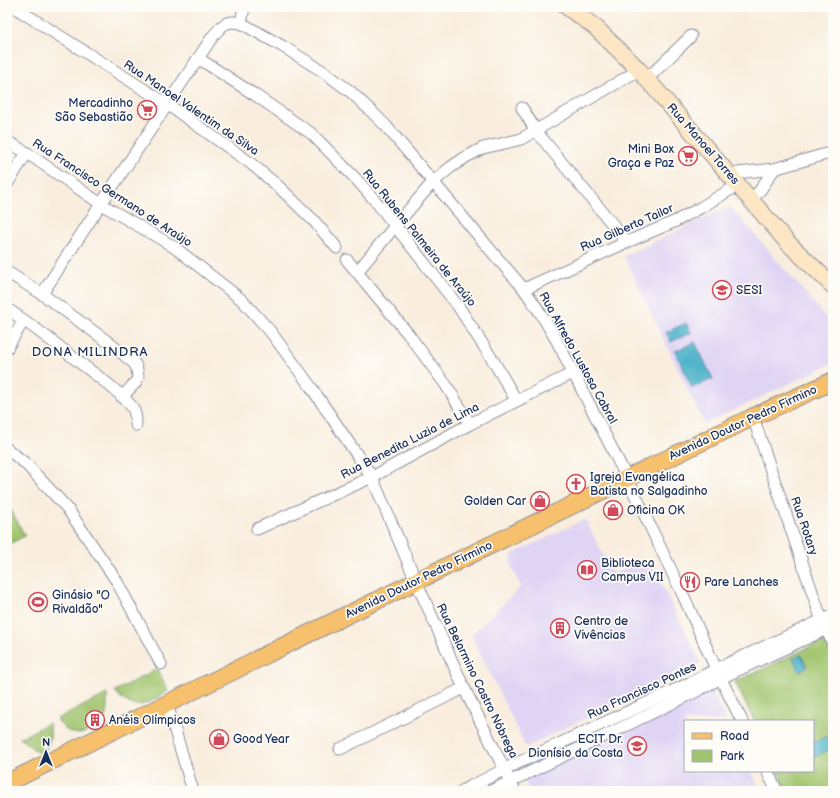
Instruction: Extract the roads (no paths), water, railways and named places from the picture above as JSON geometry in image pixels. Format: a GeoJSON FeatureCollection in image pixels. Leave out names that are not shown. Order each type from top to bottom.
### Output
{"type":"FeatureCollection","features":[{"type":"Feature","properties":{"kind":"main road","name":"Rua Manoel Torres"},"geometry":{"type":"LineString","coordinates":[[567,7],[595,27],[643,75],[788,243],[833,286]]}},
{"type":"Feature","properties":{"kind":"main road","name":"Avenida Doutor Pedro Firmino"},"geometry":{"type":"LineString","coordinates":[[7,783],[627,478],[753,417],[833,381]]}},
{"type":"Feature","properties":{"kind":"street","name":"Rua Manoel Valentim da Silva"},"geometry":{"type":"LineString","coordinates":[[14,7],[167,104],[249,162],[278,186],[314,221],[337,248]]}},
{"type":"Feature","properties":{"kind":"street"},"geometry":{"type":"LineString","coordinates":[[241,23],[244,7]]}},
{"type":"Feature","properties":{"kind":"street","name":"Rua Alfredo Lustosa Cabral"},"geometry":{"type":"LineString","coordinates":[[198,58],[222,26],[233,22],[241,23],[324,72],[351,92],[386,126],[524,289],[541,314],[627,478],[742,720]]}},
{"type":"Feature","properties":{"kind":"street"},"geometry":{"type":"LineString","coordinates":[[357,272],[433,182],[461,160],[482,148],[521,139],[643,75],[691,36]]}},
{"type":"Feature","properties":{"kind":"street"},"geometry":{"type":"LineString","coordinates":[[42,294],[198,58]]}},
{"type":"Feature","properties":{"kind":"street","name":"Rua Rubens Palmeira de Araújo"},"geometry":{"type":"LineString","coordinates":[[198,58],[312,134],[357,180],[378,204],[458,306],[494,362],[516,400]]}},
{"type":"Feature","properties":{"kind":"street"},"geometry":{"type":"LineString","coordinates":[[522,108],[536,131],[627,242]]}},
{"type":"Feature","properties":{"kind":"street","name":"Rua Francisco Germano de Araújo"},"geometry":{"type":"LineString","coordinates":[[7,141],[101,204],[171,245],[242,300],[270,331],[302,374],[372,477],[416,581]]}},
{"type":"Feature","properties":{"kind":"street"},"geometry":{"type":"LineString","coordinates":[[733,180],[833,152]]}},
{"type":"Feature","properties":{"kind":"street"},"geometry":{"type":"LineString","coordinates":[[7,184],[27,153]]}},
{"type":"Feature","properties":{"kind":"street"},"geometry":{"type":"LineString","coordinates":[[751,201],[774,169]]}},
{"type":"Feature","properties":{"kind":"street","name":"Rua Gilberto Tailor"},"geometry":{"type":"LineString","coordinates":[[524,289],[700,208],[733,180]]}},
{"type":"Feature","properties":{"kind":"street"},"geometry":{"type":"LineString","coordinates":[[347,260],[409,335],[446,385],[470,424]]}},
{"type":"Feature","properties":{"kind":"street"},"geometry":{"type":"LineString","coordinates":[[7,272],[42,294],[108,342],[135,364],[138,377],[136,382],[122,397]]}},
{"type":"Feature","properties":{"kind":"street"},"geometry":{"type":"LineString","coordinates":[[7,309],[24,320],[105,382],[122,397],[133,409],[136,425]]}},
{"type":"Feature","properties":{"kind":"street"},"geometry":{"type":"LineString","coordinates":[[7,348],[24,320]]}},
{"type":"Feature","properties":{"kind":"street","name":"Rua Benedita Luzia de Lima"},"geometry":{"type":"LineString","coordinates":[[257,529],[372,477],[516,400],[573,373]]}},
{"type":"Feature","properties":{"kind":"street","name":"Rua Rotary"},"geometry":{"type":"LineString","coordinates":[[753,417],[833,643]]}},
{"type":"Feature","properties":{"kind":"street"},"geometry":{"type":"LineString","coordinates":[[7,449],[25,463],[67,508],[116,580],[161,664]]}},
{"type":"Feature","properties":{"kind":"street","name":"Rua Belarmino Castro Nóbrega"},"geometry":{"type":"LineString","coordinates":[[416,581],[464,688],[513,786]]}},
{"type":"Feature","properties":{"kind":"street","name":"Rua Francisco Pontes"},"geometry":{"type":"LineString","coordinates":[[462,791],[505,769],[692,682],[719,674],[827,625],[833,615]]}},
{"type":"Feature","properties":{"kind":"street","name":"Rua Francisco Pontes"},"geometry":{"type":"LineString","coordinates":[[491,791],[513,786],[697,691],[719,674]]}},
{"type":"Feature","properties":{"kind":"street"},"geometry":{"type":"LineString","coordinates":[[340,749],[464,688]]}},
{"type":"Feature","properties":{"kind":"street"},"geometry":{"type":"LineString","coordinates":[[167,704],[193,791]]}},
{"type":"Feature","properties":{"kind":"street"},"geometry":{"type":"LineString","coordinates":[[768,772],[777,791]]}},
{"type":"Feature","properties":{"kind":"water"},"geometry":{"type":"Polygon","coordinates":[[[686,323],[691,333],[671,342],[666,332],[686,323]]]}},
{"type":"Feature","properties":{"kind":"water"},"geometry":{"type":"Polygon","coordinates":[[[695,342],[713,379],[692,388],[675,351],[695,342]]]}},
{"type":"Feature","properties":{"kind":"water"},"geometry":{"type":"Polygon","coordinates":[[[801,654],[807,667],[799,671],[793,658],[801,654]]]}},
{"type":"Feature","properties":{"kind":"water"},"geometry":{"type":"Polygon","coordinates":[[[833,733],[833,748],[814,757],[814,742],[833,733]]]}},
{"type":"Feature","properties":{"kind":"place","name":"Mercadinho São Sebastião"},"geometry":{"type":"Point","coordinates":[147,110]}},
{"type":"Feature","properties":{"kind":"place","name":"Mini Box Graça e Paz"},"geometry":{"type":"Point","coordinates":[688,156]}},
{"type":"Feature","properties":{"kind":"place","name":"SESI"},"geometry":{"type":"Point","coordinates":[722,290]}},
{"type":"Feature","properties":{"kind":"place","name":"Igreja Evangélica Batista no Salgadinho"},"geometry":{"type":"Point","coordinates":[576,484]}},
{"type":"Feature","properties":{"kind":"place","name":"Golden Car"},"geometry":{"type":"Point","coordinates":[540,501]}},
{"type":"Feature","properties":{"kind":"place","name":"Oficina OK"},"geometry":{"type":"Point","coordinates":[613,510]}},
{"type":"Feature","properties":{"kind":"place","name":"Biblioteca Campus VII"},"geometry":{"type":"Point","coordinates":[587,570]}},
{"type":"Feature","properties":{"kind":"place","name":"Pare Lanches"},"geometry":{"type":"Point","coordinates":[690,582]}},
{"type":"Feature","properties":{"kind":"place","name":"Ginásio \"O Rivaldão\""},"geometry":{"type":"Point","coordinates":[38,602]}},
{"type":"Feature","properties":{"kind":"place","name":"Centro de Vivências"},"geometry":{"type":"Point","coordinates":[560,628]}},
{"type":"Feature","properties":{"kind":"place","name":"Anéis Olímpicos"},"geometry":{"type":"Point","coordinates":[95,720]}},
{"type":"Feature","properties":{"kind":"place","name":"Good Year"},"geometry":{"type":"Point","coordinates":[219,739]}},
{"type":"Feature","properties":{"kind":"place","name":"ECIT Dr. Dionísio da Costa"},"geometry":{"type":"Point","coordinates":[637,746]}},
{"type":"Feature","properties":{"kind":"district","name":"DONA MILINDRA"},"geometry":{"type":"Point","coordinates":[90,352]}}]}
